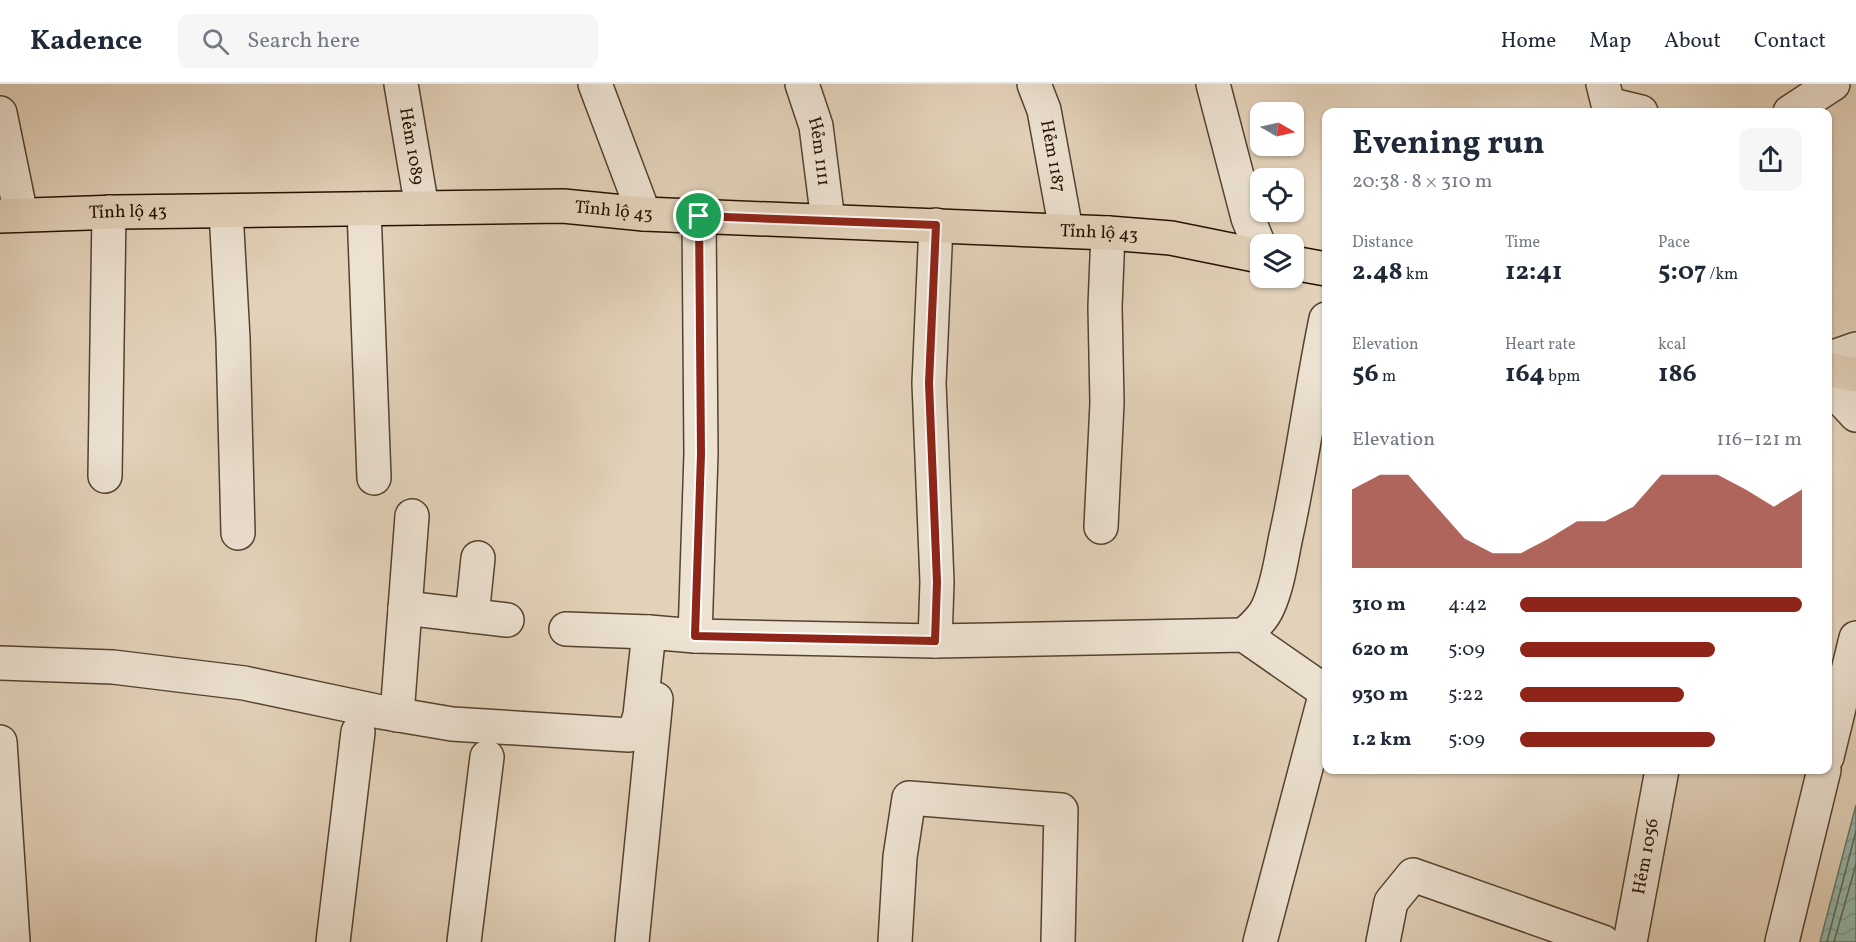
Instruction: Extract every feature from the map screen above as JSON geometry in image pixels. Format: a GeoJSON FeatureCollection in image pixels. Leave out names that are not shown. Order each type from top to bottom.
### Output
{"type":"FeatureCollection","features":[{"type":"Feature","properties":{"kind":"main road","name":"Tỉnh lộ 43"},"geometry":{"type":"LineString","coordinates":[[10,215],[563,206],[644,214],[1066,230],[1171,238],[1250,254]]}},
{"type":"Feature","properties":{"kind":"main road"},"geometry":{"type":"LineString","coordinates":[[1304,265],[1322,268]]}},
{"type":"Feature","properties":{"kind":"main road"},"geometry":{"type":"LineString","coordinates":[[1832,370],[1856,375]]}},
{"type":"Feature","properties":{"kind":"street","name":"Hẻm 1089"},"geometry":{"type":"LineString","coordinates":[[401,84],[422,208]]}},
{"type":"Feature","properties":{"kind":"street"},"geometry":{"type":"LineString","coordinates":[[595,84],[644,214]]}},
{"type":"Feature","properties":{"kind":"street","name":"Hẻm 1111"},"geometry":{"type":"LineString","coordinates":[[801,84],[816,126],[828,221]]}},
{"type":"Feature","properties":{"kind":"street","name":"Hẻm 1187"},"geometry":{"type":"LineString","coordinates":[[1035,84],[1044,110],[1066,230]]}},
{"type":"Feature","properties":{"kind":"street"},"geometry":{"type":"LineString","coordinates":[[1213,84],[1248,218],[1254,234]]}},
{"type":"Feature","properties":{"kind":"street"},"geometry":{"type":"LineString","coordinates":[[1603,84],[1608,104],[1624,108]]}},
{"type":"Feature","properties":{"kind":"street"},"geometry":{"type":"LineString","coordinates":[[1796,108],[1833,84]]}},
{"type":"Feature","properties":{"kind":"street"},"geometry":{"type":"LineString","coordinates":[[0,113],[10,215]]}},
{"type":"Feature","properties":{"kind":"street"},"geometry":{"type":"LineString","coordinates":[[364,209],[374,478]]}},
{"type":"Feature","properties":{"kind":"street"},"geometry":{"type":"LineString","coordinates":[[226,211],[233,339],[238,533]]}},
{"type":"Feature","properties":{"kind":"street"},"geometry":{"type":"LineString","coordinates":[[105,476],[109,212]]}},
{"type":"Feature","properties":{"kind":"street"},"geometry":{"type":"LineString","coordinates":[[695,636],[701,454],[699,216]]}},
{"type":"Feature","properties":{"kind":"street"},"geometry":{"type":"LineString","coordinates":[[935,641],[937,582],[929,383],[936,225]]}},
{"type":"Feature","properties":{"kind":"street"},"geometry":{"type":"LineString","coordinates":[[1101,527],[1107,403],[1105,307],[1108,233]]}},
{"type":"Feature","properties":{"kind":"street"},"geometry":{"type":"LineString","coordinates":[[1244,635],[1267,610],[1273,595],[1294,501],[1322,337]]}},
{"type":"Feature","properties":{"kind":"street"},"geometry":{"type":"LineString","coordinates":[[1832,357],[1856,349]]}},
{"type":"Feature","properties":{"kind":"street"},"geometry":{"type":"LineString","coordinates":[[1832,389],[1856,415]]}},
{"type":"Feature","properties":{"kind":"street"},"geometry":{"type":"LineString","coordinates":[[397,715],[412,516]]}},
{"type":"Feature","properties":{"kind":"street"},"geometry":{"type":"LineString","coordinates":[[472,616],[478,558]]}},
{"type":"Feature","properties":{"kind":"street"},"geometry":{"type":"LineString","coordinates":[[405,608],[507,620]]}},
{"type":"Feature","properties":{"kind":"street"},"geometry":{"type":"LineString","coordinates":[[566,629],[655,645],[695,636],[935,641],[1244,635],[1322,689]]}},
{"type":"Feature","properties":{"kind":"street"},"geometry":{"type":"LineString","coordinates":[[1832,736],[1856,638]]}},
{"type":"Feature","properties":{"kind":"street"},"geometry":{"type":"LineString","coordinates":[[0,663],[113,667],[244,683],[397,715],[452,724],[629,735],[637,725],[640,715],[655,645]]}},
{"type":"Feature","properties":{"kind":"street"},"geometry":{"type":"LineString","coordinates":[[632,942],[655,645]]}},
{"type":"Feature","properties":{"kind":"street"},"geometry":{"type":"LineString","coordinates":[[1260,942],[1322,707]]}},
{"type":"Feature","properties":{"kind":"street"},"geometry":{"type":"LineString","coordinates":[[333,942],[358,732]]}},
{"type":"Feature","properties":{"kind":"street"},"geometry":{"type":"LineString","coordinates":[[0,742],[14,942]]}},
{"type":"Feature","properties":{"kind":"street"},"geometry":{"type":"LineString","coordinates":[[464,942],[487,757]]}},
{"type":"Feature","properties":{"kind":"street","name":"Hẻm 1056"},"geometry":{"type":"LineString","coordinates":[[1630,942],[1661,774]]}},
{"type":"Feature","properties":{"kind":"street"},"geometry":{"type":"LineString","coordinates":[[1782,942],[1823,774]]}},
{"type":"Feature","properties":{"kind":"street"},"geometry":{"type":"LineString","coordinates":[[894,942],[900,857],[909,798],[1061,810],[1059,942]]}},
{"type":"Feature","properties":{"kind":"street"},"geometry":{"type":"LineString","coordinates":[[1383,942],[1391,902],[1413,875],[1603,942]]}},
{"type":"Feature","properties":{"kind":"water"},"geometry":{"type":"Polygon","coordinates":[[[1856,805],[1856,942],[1820,942],[1856,805]]]}},
{"type":"Feature","properties":{"kind":"route"},"geometry":{"type":"LineString","coordinates":[[699,216],[936,225],[929,383],[937,582],[935,641],[695,636],[701,454],[699,216]]}}]}
